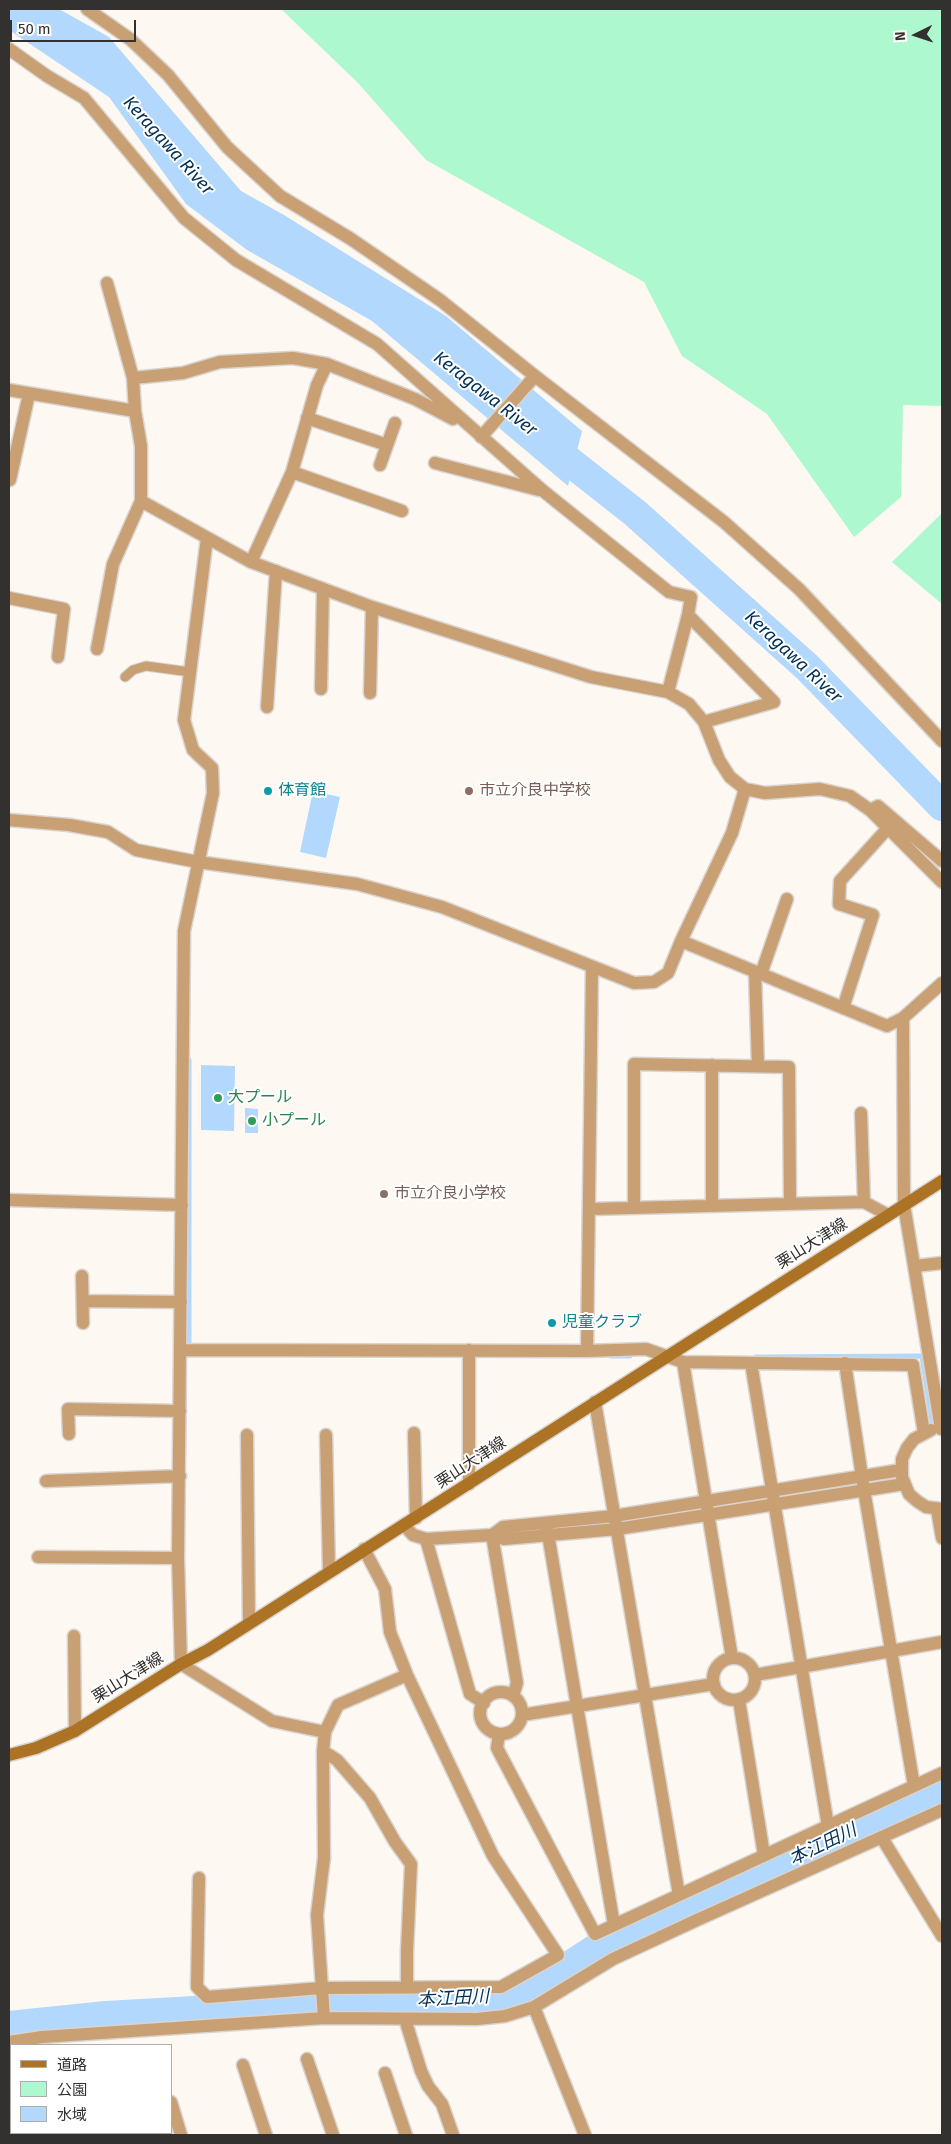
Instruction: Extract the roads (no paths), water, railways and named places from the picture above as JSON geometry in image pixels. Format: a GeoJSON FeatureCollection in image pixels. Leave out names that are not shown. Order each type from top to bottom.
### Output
{"type":"FeatureCollection","features":[{"type":"Feature","properties":{"kind":"main road","name":"栗山大津線"},"geometry":{"type":"LineString","coordinates":[[9,1755],[36,1748],[75,1731],[181,1664],[208,1650],[364,1548],[404,1526],[666,1356],[942,1181]]}},
{"type":"Feature","properties":{"kind":"street"},"geometry":{"type":"LineString","coordinates":[[87,9],[130,39],[168,75],[227,147],[280,196],[350,239],[440,300],[534,376],[724,522],[799,589],[942,741]]}},
{"type":"Feature","properties":{"kind":"street"},"geometry":{"type":"LineString","coordinates":[[9,48],[47,76],[84,98],[184,218],[236,260],[377,344],[542,490],[669,592],[691,597],[668,692]]}},
{"type":"Feature","properties":{"kind":"street"},"geometry":{"type":"LineString","coordinates":[[97,649],[113,564],[141,501],[141,446],[135,410],[133,378],[107,283]]}},
{"type":"Feature","properties":{"kind":"street"},"geometry":{"type":"LineString","coordinates":[[133,378],[183,373],[220,362],[294,358],[327,364],[415,399],[469,427]]}},
{"type":"Feature","properties":{"kind":"street"},"geometry":{"type":"LineString","coordinates":[[251,562],[292,472],[317,385],[327,364]]}},
{"type":"Feature","properties":{"kind":"street"},"geometry":{"type":"LineString","coordinates":[[481,437],[534,376]]}},
{"type":"Feature","properties":{"kind":"street"},"geometry":{"type":"LineString","coordinates":[[9,390],[135,410]]}},
{"type":"Feature","properties":{"kind":"street"},"geometry":{"type":"LineString","coordinates":[[10,480],[28,394]]}},
{"type":"Feature","properties":{"kind":"street"},"geometry":{"type":"LineString","coordinates":[[308,418],[387,445]]}},
{"type":"Feature","properties":{"kind":"street"},"geometry":{"type":"LineString","coordinates":[[380,465],[395,423]]}},
{"type":"Feature","properties":{"kind":"street"},"geometry":{"type":"LineString","coordinates":[[435,463],[542,490]]}},
{"type":"Feature","properties":{"kind":"street"},"geometry":{"type":"LineString","coordinates":[[292,472],[402,510]]}},
{"type":"Feature","properties":{"kind":"street"},"geometry":{"type":"LineString","coordinates":[[141,501],[251,562],[372,607],[591,677],[668,692],[689,704],[704,722],[719,760],[730,777],[746,789],[765,793],[820,788],[850,796],[870,810],[942,882]]}},
{"type":"Feature","properties":{"kind":"street"},"geometry":{"type":"LineString","coordinates":[[207,538],[184,720],[193,750],[212,768],[213,793],[184,931],[178,1558],[181,1664],[272,1721],[325,1732]]}},
{"type":"Feature","properties":{"kind":"street"},"geometry":{"type":"LineString","coordinates":[[266,707],[276,571]]}},
{"type":"Feature","properties":{"kind":"street"},"geometry":{"type":"LineString","coordinates":[[321,689],[323,588]]}},
{"type":"Feature","properties":{"kind":"street"},"geometry":{"type":"LineString","coordinates":[[9,598],[64,609],[58,657]]}},
{"type":"Feature","properties":{"kind":"street"},"geometry":{"type":"LineString","coordinates":[[370,693],[372,607]]}},
{"type":"Feature","properties":{"kind":"street"},"geometry":{"type":"LineString","coordinates":[[688,615],[774,702],[704,722]]}},
{"type":"Feature","properties":{"kind":"street"},"geometry":{"type":"LineString","coordinates":[[9,820],[69,825],[108,832],[136,850],[198,862],[366,887],[442,908],[634,983],[654,982],[668,973],[732,833],[746,789]]}},
{"type":"Feature","properties":{"kind":"street"},"geometry":{"type":"LineString","coordinates":[[870,810],[878,806],[942,861]]}},
{"type":"Feature","properties":{"kind":"street"},"geometry":{"type":"LineString","coordinates":[[843,1008],[873,915],[839,904],[840,880],[888,828]]}},
{"type":"Feature","properties":{"kind":"street"},"geometry":{"type":"LineString","coordinates":[[758,1066],[758,973],[787,899]]}},
{"type":"Feature","properties":{"kind":"street"},"geometry":{"type":"LineString","coordinates":[[681,941],[887,1026],[903,1018],[942,983]]}},
{"type":"Feature","properties":{"kind":"street"},"geometry":{"type":"LineString","coordinates":[[588,1350],[592,968]]}},
{"type":"Feature","properties":{"kind":"street"},"geometry":{"type":"LineString","coordinates":[[903,1018],[904,1205],[942,1429],[924,1433],[914,1439],[902,1458],[901,1470],[904,1484],[917,1501],[926,1507],[940,1509],[942,1538]]}},
{"type":"Feature","properties":{"kind":"street"},"geometry":{"type":"LineString","coordinates":[[634,1207],[634,1064],[789,1067],[790,1203]]}},
{"type":"Feature","properties":{"kind":"street"},"geometry":{"type":"LineString","coordinates":[[712,1065],[712,1205]]}},
{"type":"Feature","properties":{"kind":"street"},"geometry":{"type":"LineString","coordinates":[[861,1113],[864,1202]]}},
{"type":"Feature","properties":{"kind":"street"},"geometry":{"type":"LineString","coordinates":[[9,1200],[182,1206]]}},
{"type":"Feature","properties":{"kind":"street"},"geometry":{"type":"LineString","coordinates":[[590,1208],[864,1202],[888,1215]]}},
{"type":"Feature","properties":{"kind":"street"},"geometry":{"type":"LineString","coordinates":[[915,1266],[942,1263]]}},
{"type":"Feature","properties":{"kind":"street"},"geometry":{"type":"LineString","coordinates":[[82,1276],[83,1323]]}},
{"type":"Feature","properties":{"kind":"street"},"geometry":{"type":"LineString","coordinates":[[83,1301],[181,1302]]}},
{"type":"Feature","properties":{"kind":"street"},"geometry":{"type":"LineString","coordinates":[[181,1350],[646,1349],[683,1362],[913,1364],[924,1433]]}},
{"type":"Feature","properties":{"kind":"street"},"geometry":{"type":"LineString","coordinates":[[468,1484],[469,1350]]}},
{"type":"Feature","properties":{"kind":"street"},"geometry":{"type":"LineString","coordinates":[[683,1362],[732,1658]]}},
{"type":"Feature","properties":{"kind":"street"},"geometry":{"type":"LineString","coordinates":[[751,1363],[828,1826]]}},
{"type":"Feature","properties":{"kind":"street"},"geometry":{"type":"LineString","coordinates":[[845,1363],[864,1490],[914,1786]]}},
{"type":"Feature","properties":{"kind":"street"},"geometry":{"type":"LineString","coordinates":[[595,1402],[678,1895]]}},
{"type":"Feature","properties":{"kind":"street"},"geometry":{"type":"LineString","coordinates":[[68,1434],[68,1409],[180,1411]]}},
{"type":"Feature","properties":{"kind":"street"},"geometry":{"type":"LineString","coordinates":[[414,1433],[416,1518]]}},
{"type":"Feature","properties":{"kind":"street"},"geometry":{"type":"LineString","coordinates":[[247,1435],[249,1623]]}},
{"type":"Feature","properties":{"kind":"street"},"geometry":{"type":"LineString","coordinates":[[326,1435],[329,1571]]}},
{"type":"Feature","properties":{"kind":"street"},"geometry":{"type":"LineString","coordinates":[[404,1526],[413,1535],[426,1540],[492,1535],[504,1540],[547,1529],[614,1516],[901,1470]]}},
{"type":"Feature","properties":{"kind":"street"},"geometry":{"type":"LineString","coordinates":[[46,1481],[180,1476]]}},
{"type":"Feature","properties":{"kind":"street"},"geometry":{"type":"LineString","coordinates":[[547,1529],[617,1529],[904,1484]]}},
{"type":"Feature","properties":{"kind":"street"},"geometry":{"type":"LineString","coordinates":[[547,1529],[614,1925]]}},
{"type":"Feature","properties":{"kind":"street"},"geometry":{"type":"LineString","coordinates":[[492,1535],[517,1683],[513,1696]]}},
{"type":"Feature","properties":{"kind":"street"},"geometry":{"type":"LineString","coordinates":[[426,1540],[470,1694],[484,1703]]}},
{"type":"Feature","properties":{"kind":"street"},"geometry":{"type":"LineString","coordinates":[[199,1878],[197,1987],[207,1997],[322,1988],[501,1987],[558,1954],[493,1856],[408,1675],[390,1632],[385,1589],[364,1548]]}},
{"type":"Feature","properties":{"kind":"street"},"geometry":{"type":"LineString","coordinates":[[38,1557],[178,1558]]}},
{"type":"Feature","properties":{"kind":"street"},"geometry":{"type":"LineString","coordinates":[[74,1636],[75,1731]]}},
{"type":"Feature","properties":{"kind":"street"},"geometry":{"type":"LineString","coordinates":[[755,1675],[942,1642]]}},
{"type":"Feature","properties":{"kind":"street"},"geometry":{"type":"LineString","coordinates":[[732,1658],[738,1658],[749,1663],[755,1675],[755,1681],[750,1693],[739,1700],[726,1698],[716,1690],[714,1684],[714,1672],[717,1667],[726,1659],[732,1658]]}},
{"type":"Feature","properties":{"kind":"street"},"geometry":{"type":"LineString","coordinates":[[324,2018],[317,1915],[324,1858],[323,1751],[325,1732],[338,1705],[408,1675]]}},
{"type":"Feature","properties":{"kind":"street"},"geometry":{"type":"LineString","coordinates":[[522,1715],[714,1684]]}},
{"type":"Feature","properties":{"kind":"street"},"geometry":{"type":"LineString","coordinates":[[501,1693],[513,1696],[519,1702],[522,1715],[520,1722],[512,1732],[499,1734],[487,1728],[483,1723],[481,1710],[484,1703],[494,1694],[501,1693]]}},
{"type":"Feature","properties":{"kind":"street"},"geometry":{"type":"LineString","coordinates":[[739,1700],[764,1855]]}},
{"type":"Feature","properties":{"kind":"street"},"geometry":{"type":"LineString","coordinates":[[499,1734],[498,1748],[595,1934],[942,1773]]}},
{"type":"Feature","properties":{"kind":"street"},"geometry":{"type":"LineString","coordinates":[[323,1751],[336,1760],[370,1798],[395,1842],[411,1864],[406,1951],[407,1988]]}},
{"type":"Feature","properties":{"kind":"street"},"geometry":{"type":"LineString","coordinates":[[9,2042],[42,2041],[324,2018],[477,2019],[505,2016],[534,2007],[613,1959],[942,1810]]}},
{"type":"Feature","properties":{"kind":"street"},"geometry":{"type":"LineString","coordinates":[[882,1838],[942,1936]]}},
{"type":"Feature","properties":{"kind":"street"},"geometry":{"type":"LineString","coordinates":[[534,2007],[585,2135]]}},
{"type":"Feature","properties":{"kind":"street"},"geometry":{"type":"LineString","coordinates":[[405,2018],[420,2070],[428,2086],[442,2104],[453,2135]]}},
{"type":"Feature","properties":{"kind":"street"},"geometry":{"type":"LineString","coordinates":[[307,2059],[333,2135]]}},
{"type":"Feature","properties":{"kind":"street"},"geometry":{"type":"LineString","coordinates":[[243,2065],[266,2135]]}},
{"type":"Feature","properties":{"kind":"street"},"geometry":{"type":"LineString","coordinates":[[385,2073],[406,2135]]}},
{"type":"Feature","properties":{"kind":"street"},"geometry":{"type":"LineString","coordinates":[[172,2105],[181,2135]]}},
{"type":"Feature","properties":{"kind":"lane"},"geometry":{"type":"LineString","coordinates":[[125,677],[133,670],[146,666],[190,672]]}},
{"type":"Feature","properties":{"kind":"water"},"geometry":{"type":"Polygon","coordinates":[[[9,9],[59,9],[109,37],[241,191],[284,215],[446,316],[582,431],[568,486],[372,321],[247,250],[186,204],[109,97],[9,30],[9,9]]]}},
{"type":"Feature","properties":{"kind":"water"},"geometry":{"type":"Polygon","coordinates":[[[313,791],[340,797],[326,858],[300,852],[313,791]]]}},
{"type":"Feature","properties":{"kind":"water","name":"大プール"},"geometry":{"type":"Polygon","coordinates":[[[201,1065],[235,1066],[234,1131],[201,1130],[201,1065]]]}},
{"type":"Feature","properties":{"kind":"water","name":"小プール"},"geometry":{"type":"Polygon","coordinates":[[[245,1108],[258,1109],[258,1133],[245,1133],[245,1108]]]}},
{"type":"Feature","properties":{"kind":"waterway","name":"Keragawa River"},"geometry":{"type":"LineString","coordinates":[[541,439],[635,513],[807,667],[942,806]]}},
{"type":"Feature","properties":{"kind":"waterway"},"geometry":{"type":"LineString","coordinates":[[189,1060],[189,1349]]}},
{"type":"Feature","properties":{"kind":"waterway"},"geometry":{"type":"LineString","coordinates":[[611,1356],[630,1356]]}},
{"type":"Feature","properties":{"kind":"waterway"},"geometry":{"type":"LineString","coordinates":[[756,1357],[922,1356],[932,1421]]}},
{"type":"Feature","properties":{"kind":"waterway","name":"本江田川"},"geometry":{"type":"LineString","coordinates":[[9,2026],[106,2016],[212,2010],[295,2002],[488,2000],[543,1983],[594,1950],[698,1906],[845,1834],[942,1791]]}},
{"type":"Feature","properties":{"kind":"place","name":"体育館"},"geometry":{"type":"Point","coordinates":[268,791]}},
{"type":"Feature","properties":{"kind":"place","name":"市立介良中学校"},"geometry":{"type":"Point","coordinates":[469,791]}},
{"type":"Feature","properties":{"kind":"place","name":"大プール"},"geometry":{"type":"Point","coordinates":[218,1098]}},
{"type":"Feature","properties":{"kind":"place","name":"小プール"},"geometry":{"type":"Point","coordinates":[252,1121]}},
{"type":"Feature","properties":{"kind":"place","name":"市立介良小学校"},"geometry":{"type":"Point","coordinates":[384,1194]}},
{"type":"Feature","properties":{"kind":"place","name":"児童クラブ"},"geometry":{"type":"Point","coordinates":[552,1323]}}]}
